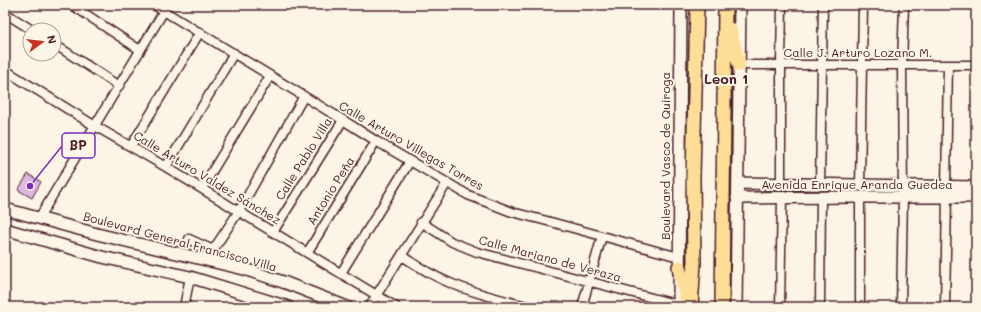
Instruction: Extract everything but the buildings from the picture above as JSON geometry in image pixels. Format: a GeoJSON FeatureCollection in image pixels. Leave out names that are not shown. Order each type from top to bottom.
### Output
{"type":"FeatureCollection","features":[{"type":"Feature","properties":{"kind":"main road"},"geometry":{"type":"LineString","coordinates":[[684,306],[694,263],[693,177],[697,5]]}},
{"type":"Feature","properties":{"kind":"main road"},"geometry":{"type":"LineString","coordinates":[[725,8],[739,64]]}},
{"type":"Feature","properties":{"kind":"main road"},"geometry":{"type":"LineString","coordinates":[[722,307],[725,8]]}},
{"type":"Feature","properties":{"kind":"main road"},"geometry":{"type":"LineString","coordinates":[[679,262],[684,306]]}},
{"type":"Feature","properties":{"kind":"street"},"geometry":{"type":"LineString","coordinates":[[72,5],[140,50]]}},
{"type":"Feature","properties":{"kind":"street","name":"Calle Arturo Villegas Torres"},"geometry":{"type":"LineString","coordinates":[[154,5],[410,162],[468,195],[512,212],[602,236],[679,262]]}},
{"type":"Feature","properties":{"kind":"street","name":"Boulevard Vasco de Quiroga"},"geometry":{"type":"LineString","coordinates":[[679,262],[681,5]]}},
{"type":"Feature","properties":{"kind":"street"},"geometry":{"type":"LineString","coordinates":[[736,307],[740,5]]}},
{"type":"Feature","properties":{"kind":"street"},"geometry":{"type":"LineString","coordinates":[[781,184],[782,5]]}},
{"type":"Feature","properties":{"kind":"street"},"geometry":{"type":"LineString","coordinates":[[820,185],[823,5]]}},
{"type":"Feature","properties":{"kind":"street"},"geometry":{"type":"LineString","coordinates":[[860,307],[863,5]]}},
{"type":"Feature","properties":{"kind":"street"},"geometry":{"type":"LineString","coordinates":[[901,307],[903,192],[902,65],[904,5]]}},
{"type":"Feature","properties":{"kind":"street"},"geometry":{"type":"LineString","coordinates":[[39,218],[164,11]]}},
{"type":"Feature","properties":{"kind":"street"},"geometry":{"type":"LineString","coordinates":[[5,13],[22,24]]}},
{"type":"Feature","properties":{"kind":"street"},"geometry":{"type":"LineString","coordinates":[[131,146],[200,32]]}},
{"type":"Feature","properties":{"kind":"street"},"geometry":{"type":"LineString","coordinates":[[62,49],[119,86]]}},
{"type":"Feature","properties":{"kind":"street"},"geometry":{"type":"LineString","coordinates":[[166,167],[234,53]]}},
{"type":"Feature","properties":{"kind":"street","name":"Calle J. Arturo Lozano M."},"geometry":{"type":"LineString","coordinates":[[739,64],[976,65]]}},
{"type":"Feature","properties":{"kind":"street"},"geometry":{"type":"LineString","coordinates":[[946,307],[948,65]]}},
{"type":"Feature","properties":{"kind":"street","name":"Calle Arturo Valdez Sánchez"},"geometry":{"type":"LineString","coordinates":[[5,70],[95,126],[202,188],[396,307]]}},
{"type":"Feature","properties":{"kind":"street"},"geometry":{"type":"LineString","coordinates":[[202,188],[270,76]]}},
{"type":"Feature","properties":{"kind":"street"},"geometry":{"type":"LineString","coordinates":[[202,259],[213,250],[239,211],[304,96]]}},
{"type":"Feature","properties":{"kind":"street","name":"Calle Pablo Villa"},"geometry":{"type":"LineString","coordinates":[[273,232],[343,120]]}},
{"type":"Feature","properties":{"kind":"street","name":"Antonio Peña"},"geometry":{"type":"LineString","coordinates":[[307,253],[376,141]]}},
{"type":"Feature","properties":{"kind":"street"},"geometry":{"type":"LineString","coordinates":[[340,273],[410,162]]}},
{"type":"Feature","properties":{"kind":"street"},"geometry":{"type":"LineString","coordinates":[[369,307],[402,256],[421,222],[447,183]]}},
{"type":"Feature","properties":{"kind":"street","name":"Avenida Enrique Aranda Guedea"},"geometry":{"type":"LineString","coordinates":[[738,183],[820,185],[860,191],[903,192],[947,192],[976,187]]}},
{"type":"Feature","properties":{"kind":"street","name":"Avenida Enrique Aranda Guedea"},"geometry":{"type":"LineString","coordinates":[[737,198],[821,197],[860,191]]}},
{"type":"Feature","properties":{"kind":"street","name":"Avenida Enrique Aranda Guedea"},"geometry":{"type":"LineString","coordinates":[[947,192],[976,197]]}},
{"type":"Feature","properties":{"kind":"street"},"geometry":{"type":"LineString","coordinates":[[820,307],[821,197]]}},
{"type":"Feature","properties":{"kind":"street"},"geometry":{"type":"LineString","coordinates":[[780,307],[782,198]]}},
{"type":"Feature","properties":{"kind":"street","name":"Boulevard General Francisco Villa"},"geometry":{"type":"LineString","coordinates":[[5,209],[97,234],[244,269],[347,307]]}},
{"type":"Feature","properties":{"kind":"street","name":"Calle Mariano de Veraza"},"geometry":{"type":"LineString","coordinates":[[421,222],[452,242],[477,252],[684,306]]}},
{"type":"Feature","properties":{"kind":"street"},"geometry":{"type":"LineString","coordinates":[[5,229],[102,256],[190,277],[288,307]]}},
{"type":"Feature","properties":{"kind":"street"},"geometry":{"type":"LineString","coordinates":[[582,307],[602,236]]}},
{"type":"Feature","properties":{"kind":"street"},"geometry":{"type":"LineString","coordinates":[[189,239],[213,250]]}},
{"type":"Feature","properties":{"kind":"street"},"geometry":{"type":"LineString","coordinates":[[402,256],[450,283],[469,290],[530,307]]}},
{"type":"Feature","properties":{"kind":"street"},"geometry":{"type":"LineString","coordinates":[[184,307],[190,277]]}},
{"type":"Feature","properties":{"kind":"place","name":"BP"},"geometry":{"type":"Point","coordinates":[30,186]}},
{"type":"Feature","properties":{"kind":"district","name":"Leon 1"},"geometry":{"type":"Point","coordinates":[726,79]}}]}
